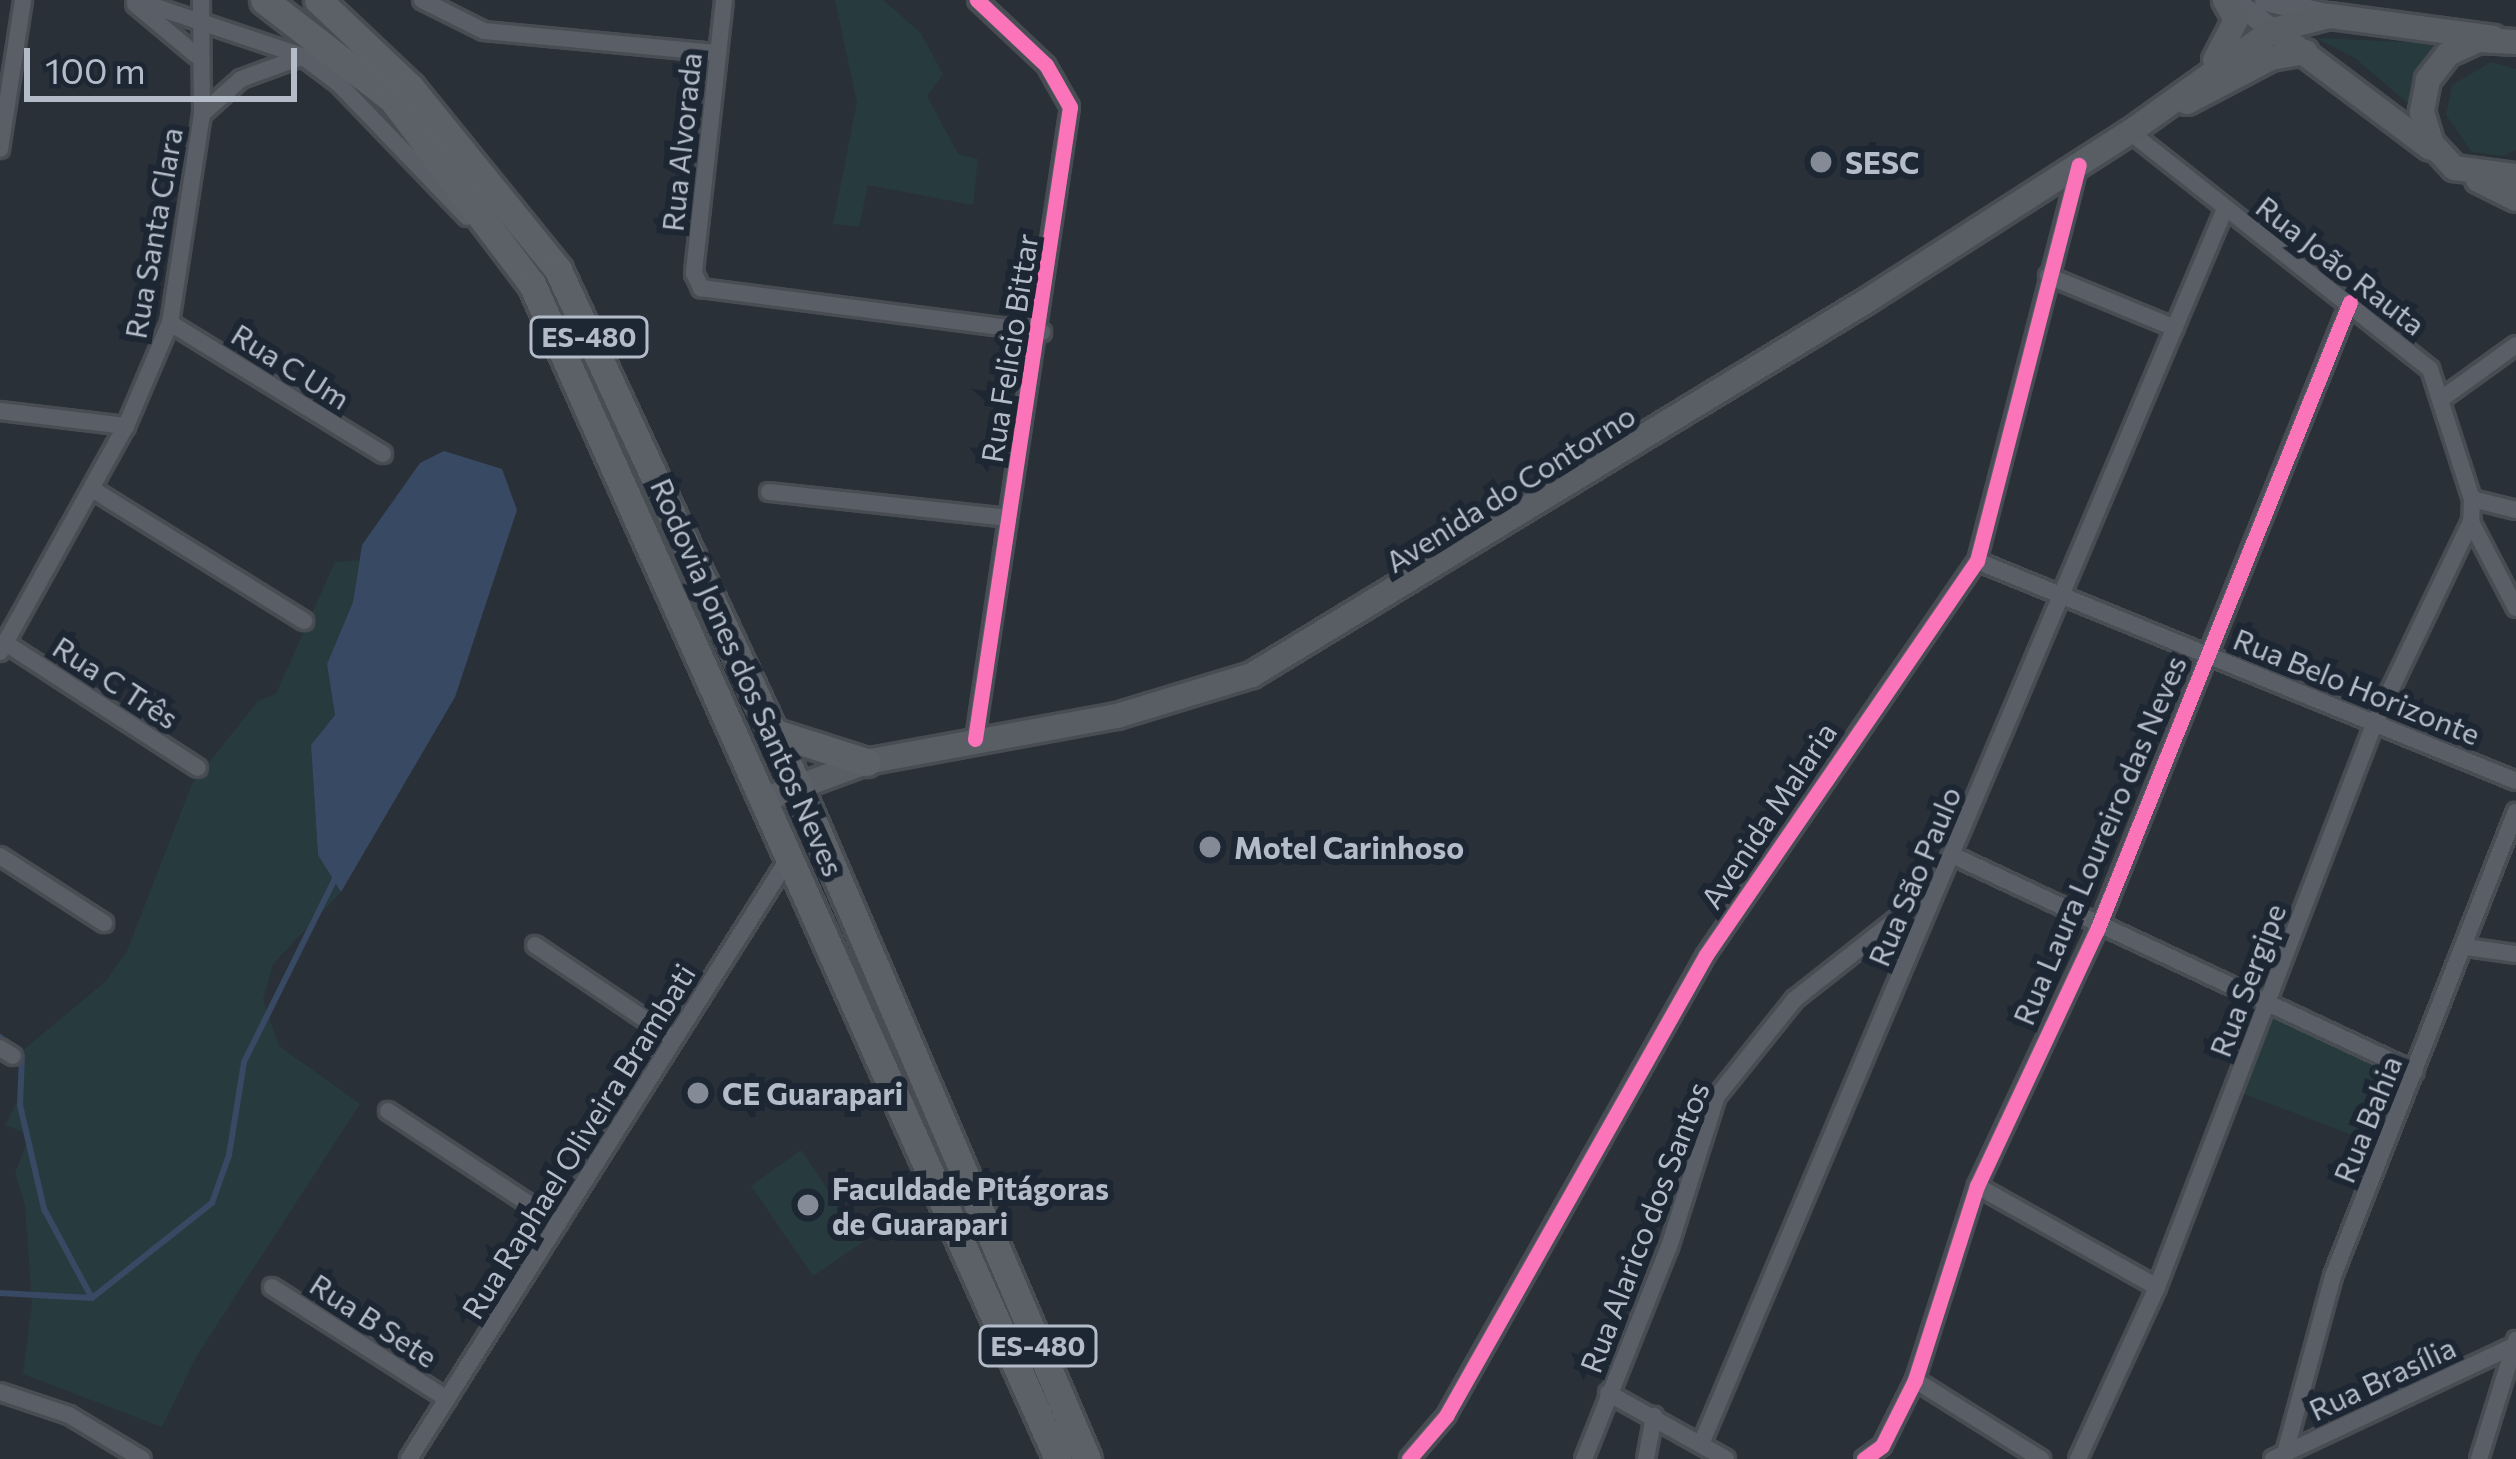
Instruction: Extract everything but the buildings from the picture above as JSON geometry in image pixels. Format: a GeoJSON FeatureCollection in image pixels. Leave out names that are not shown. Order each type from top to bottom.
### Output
{"type":"FeatureCollection","features":[{"type":"Feature","properties":{"kind":"main road","name":"Rodovia Jones dos Santos Neves"},"geometry":{"type":"LineString","coordinates":[[264,0],[392,99],[532,284],[1022,1342],[1087,1459]]}},
{"type":"Feature","properties":{"kind":"main road","name":"Rodovia Jones dos Santos Neves"},"geometry":{"type":"LineString","coordinates":[[318,0],[410,86],[558,270],[801,794],[1022,1342],[1058,1459]]}},
{"type":"Feature","properties":{"kind":"main road"},"geometry":{"type":"LineString","coordinates":[[2200,77],[2233,38],[2236,20],[2229,0]]}},
{"type":"Feature","properties":{"kind":"main road"},"geometry":{"type":"LineString","coordinates":[[2330,16],[2505,40]]}},
{"type":"Feature","properties":{"kind":"main road","name":"Avenida do Contorno"},"geometry":{"type":"LineString","coordinates":[[774,811],[866,762],[1117,716],[1252,676],[1497,532],[2080,165],[2272,30],[2330,16]]}},
{"type":"Feature","properties":{"kind":"main road"},"geometry":{"type":"LineString","coordinates":[[2272,30],[2448,162],[2516,200]]}},
{"type":"Feature","properties":{"kind":"main road"},"geometry":{"type":"LineString","coordinates":[[2505,40],[2455,49],[2428,80],[2423,121],[2448,162],[2516,176]]}},
{"type":"Feature","properties":{"kind":"main road","name":"Avenida do Contorno"},"geometry":{"type":"LineString","coordinates":[[2130,132],[2271,58],[2305,52]]}},
{"type":"Feature","properties":{"kind":"main road"},"geometry":{"type":"LineString","coordinates":[[772,732],[866,762]]}},
{"type":"Feature","properties":{"kind":"street"},"geometry":{"type":"LineString","coordinates":[[0,149],[22,0]]}},
{"type":"Feature","properties":{"kind":"street"},"geometry":{"type":"LineString","coordinates":[[132,0],[302,56],[338,83],[532,284]]}},
{"type":"Feature","properties":{"kind":"street"},"geometry":{"type":"LineString","coordinates":[[132,0],[196,55]]}},
{"type":"Feature","properties":{"kind":"street","name":"Rua Santa Clara"},"geometry":{"type":"LineString","coordinates":[[2,647],[126,426],[170,323],[202,114],[196,55],[201,0]]}},
{"type":"Feature","properties":{"kind":"street"},"geometry":{"type":"LineString","coordinates":[[422,0],[484,31],[718,53]]}},
{"type":"Feature","properties":{"kind":"street","name":"Rua Alvorada"},"geometry":{"type":"LineString","coordinates":[[724,0],[694,273],[701,288],[1042,332]]}},
{"type":"Feature","properties":{"kind":"street","name":"Rua Felicio Bittar"},"geometry":{"type":"LineString","coordinates":[[975,739],[1042,332],[1070,107],[1046,65],[977,0]]}},
{"type":"Feature","properties":{"kind":"street"},"geometry":{"type":"LineString","coordinates":[[2229,0],[2272,30]]}},
{"type":"Feature","properties":{"kind":"street"},"geometry":{"type":"LineString","coordinates":[[2266,0],[2330,16]]}},
{"type":"Feature","properties":{"kind":"street"},"geometry":{"type":"LineString","coordinates":[[202,114],[241,80],[302,56]]}},
{"type":"Feature","properties":{"kind":"street","name":"Rua João Rauta"},"geometry":{"type":"LineString","coordinates":[[2130,132],[2431,369],[2444,397],[2472,499],[2470,522]]}},
{"type":"Feature","properties":{"kind":"street","name":"Avenida Malaria"},"geometry":{"type":"LineString","coordinates":[[1409,1459],[1446,1416],[1706,955],[1977,561],[2080,165]]}},
{"type":"Feature","properties":{"kind":"street","name":"Rua São Paulo"},"geometry":{"type":"LineString","coordinates":[[1701,1444],[2225,209]]}},
{"type":"Feature","properties":{"kind":"street"},"geometry":{"type":"LineString","coordinates":[[2048,276],[2175,328]]}},
{"type":"Feature","properties":{"kind":"street","name":"Rua Laura Loureiro das Neves"},"geometry":{"type":"LineString","coordinates":[[1864,1459],[1882,1446],[1915,1380],[1977,1186],[2098,930],[2350,302]]}},
{"type":"Feature","properties":{"kind":"street","name":"Rua C Um"},"geometry":{"type":"LineString","coordinates":[[170,323],[383,454]]}},
{"type":"Feature","properties":{"kind":"street"},"geometry":{"type":"LineString","coordinates":[[2444,397],[2516,345]]}},
{"type":"Feature","properties":{"kind":"street"},"geometry":{"type":"LineString","coordinates":[[0,411],[126,426]]}},
{"type":"Feature","properties":{"kind":"street"},"geometry":{"type":"LineString","coordinates":[[92,489],[304,621]]}},
{"type":"Feature","properties":{"kind":"street"},"geometry":{"type":"LineString","coordinates":[[769,492],[1008,518]]}},
{"type":"Feature","properties":{"kind":"street"},"geometry":{"type":"LineString","coordinates":[[2472,499],[2516,510]]}},
{"type":"Feature","properties":{"kind":"street"},"geometry":{"type":"LineString","coordinates":[[2470,522],[2516,608]]}},
{"type":"Feature","properties":{"kind":"street","name":"Rua Sergipe"},"geometry":{"type":"LineString","coordinates":[[2078,1459],[2157,1287],[2375,722],[2470,522]]}},
{"type":"Feature","properties":{"kind":"street","name":"Rua Belo Horizonte"},"geometry":{"type":"LineString","coordinates":[[1977,561],[2516,781]]}},
{"type":"Feature","properties":{"kind":"street","name":"Rua C Três"},"geometry":{"type":"LineString","coordinates":[[2,647],[198,768]]}},
{"type":"Feature","properties":{"kind":"street","name":"Rua Bahia"},"geometry":{"type":"LineString","coordinates":[[2279,1456],[2332,1276],[2516,812]]}},
{"type":"Feature","properties":{"kind":"street","name":"Rua Raphael Oliveira Brambati"},"geometry":{"type":"LineString","coordinates":[[409,1459],[793,852]]}},
{"type":"Feature","properties":{"kind":"street"},"geometry":{"type":"LineString","coordinates":[[0,856],[104,923]]}},
{"type":"Feature","properties":{"kind":"street"},"geometry":{"type":"LineString","coordinates":[[1952,856],[2098,930],[2415,1072]]}},
{"type":"Feature","properties":{"kind":"street","name":"Rua Alarico dos Santos"},"geometry":{"type":"LineString","coordinates":[[1584,1459],[1669,1247],[1717,1096],[1795,1000],[1939,886]]}},
{"type":"Feature","properties":{"kind":"street"},"geometry":{"type":"LineString","coordinates":[[535,944],[674,1039]]}},
{"type":"Feature","properties":{"kind":"street"},"geometry":{"type":"LineString","coordinates":[[2466,947],[2516,954]]}},
{"type":"Feature","properties":{"kind":"street"},"geometry":{"type":"LineString","coordinates":[[388,1111],[558,1223]]}},
{"type":"Feature","properties":{"kind":"street"},"geometry":{"type":"LineString","coordinates":[[1977,1186],[2157,1287]]}},
{"type":"Feature","properties":{"kind":"street","name":"Rua B Sete"},"geometry":{"type":"LineString","coordinates":[[272,1286],[447,1399]]}},
{"type":"Feature","properties":{"kind":"street"},"geometry":{"type":"LineString","coordinates":[[2479,1459],[2515,1343]]}},
{"type":"Feature","properties":{"kind":"street","name":"Rua Brasília"},"geometry":{"type":"LineString","coordinates":[[2279,1456],[2515,1343]]}},
{"type":"Feature","properties":{"kind":"street"},"geometry":{"type":"LineString","coordinates":[[1915,1380],[2041,1459]]}},
{"type":"Feature","properties":{"kind":"street"},"geometry":{"type":"LineString","coordinates":[[0,1392],[69,1415],[142,1459]]}},
{"type":"Feature","properties":{"kind":"street"},"geometry":{"type":"LineString","coordinates":[[1608,1393],[1726,1459]]}},
{"type":"Feature","properties":{"kind":"street"},"geometry":{"type":"LineString","coordinates":[[1646,1459],[1654,1416]]}},
{"type":"Feature","properties":{"kind":"green space"},"geometry":{"type":"Polygon","coordinates":[[[835,0],[883,0],[920,32],[943,74],[927,96],[958,154],[978,159],[973,205],[868,185],[859,227],[833,224],[857,102],[835,0]]]}},
{"type":"Feature","properties":{"kind":"green space"},"geometry":{"type":"Polygon","coordinates":[[[2316,38],[2452,44],[2417,111],[2355,58],[2316,38]]]}},
{"type":"Feature","properties":{"kind":"green space"},"geometry":{"type":"Polygon","coordinates":[[[2491,62],[2516,69],[2516,150],[2503,156],[2472,152],[2446,115],[2452,85],[2491,62]]]}},
{"type":"Feature","properties":{"kind":"green space"},"geometry":{"type":"Polygon","coordinates":[[[359,560],[353,602],[327,664],[335,715],[311,746],[318,855],[341,892],[273,964],[263,1000],[279,1046],[360,1104],[196,1357],[162,1427],[23,1374],[32,1303],[25,1205],[15,1173],[30,1135],[5,1125],[21,1095],[22,1051],[106,981],[127,951],[192,784],[258,701],[276,694],[335,562],[359,560]]]}},
{"type":"Feature","properties":{"kind":"green space"},"geometry":{"type":"Polygon","coordinates":[[[2267,1011],[2410,1073],[2381,1146],[2237,1091],[2267,1011]]]}},
{"type":"Feature","properties":{"kind":"green space"},"geometry":{"type":"Polygon","coordinates":[[[801,1150],[863,1242],[813,1276],[751,1186],[801,1150]]]}},
{"type":"Feature","properties":{"kind":"water"},"geometry":{"type":"Polygon","coordinates":[[[444,451],[502,469],[517,510],[455,697],[341,892],[318,855],[311,745],[335,715],[327,664],[353,602],[362,545],[420,463],[444,451]]]}},
{"type":"Feature","properties":{"kind":"waterway"},"geometry":{"type":"LineString","coordinates":[[0,1293],[92,1298],[212,1203],[229,1155],[244,1062],[335,879]]}},
{"type":"Feature","properties":{"kind":"waterway"},"geometry":{"type":"LineString","coordinates":[[0,1037],[22,1056],[20,1105],[44,1209],[92,1298]]}},
{"type":"Feature","properties":{"kind":"cycle path"},"geometry":{"type":"LineString","coordinates":[[975,739],[1070,107],[1046,65],[977,0]]}},
{"type":"Feature","properties":{"kind":"cycle path"},"geometry":{"type":"LineString","coordinates":[[1409,1459],[1446,1416],[1706,955],[1977,561],[2079,165]]}},
{"type":"Feature","properties":{"kind":"cycle path"},"geometry":{"type":"LineString","coordinates":[[1864,1459],[1882,1446],[1915,1380],[1977,1186],[2097,930],[2350,302]]}},
{"type":"Feature","properties":{"kind":"place","name":"SESC"},"geometry":{"type":"Point","coordinates":[1821,162]}},
{"type":"Feature","properties":{"kind":"place","name":"Motel Carinhoso"},"geometry":{"type":"Point","coordinates":[1210,847]}},
{"type":"Feature","properties":{"kind":"place","name":"CE Guarapari"},"geometry":{"type":"Point","coordinates":[698,1093]}},
{"type":"Feature","properties":{"kind":"place","name":"Faculdade Pitágoras de Guarapari"},"geometry":{"type":"Point","coordinates":[808,1205]}}]}
